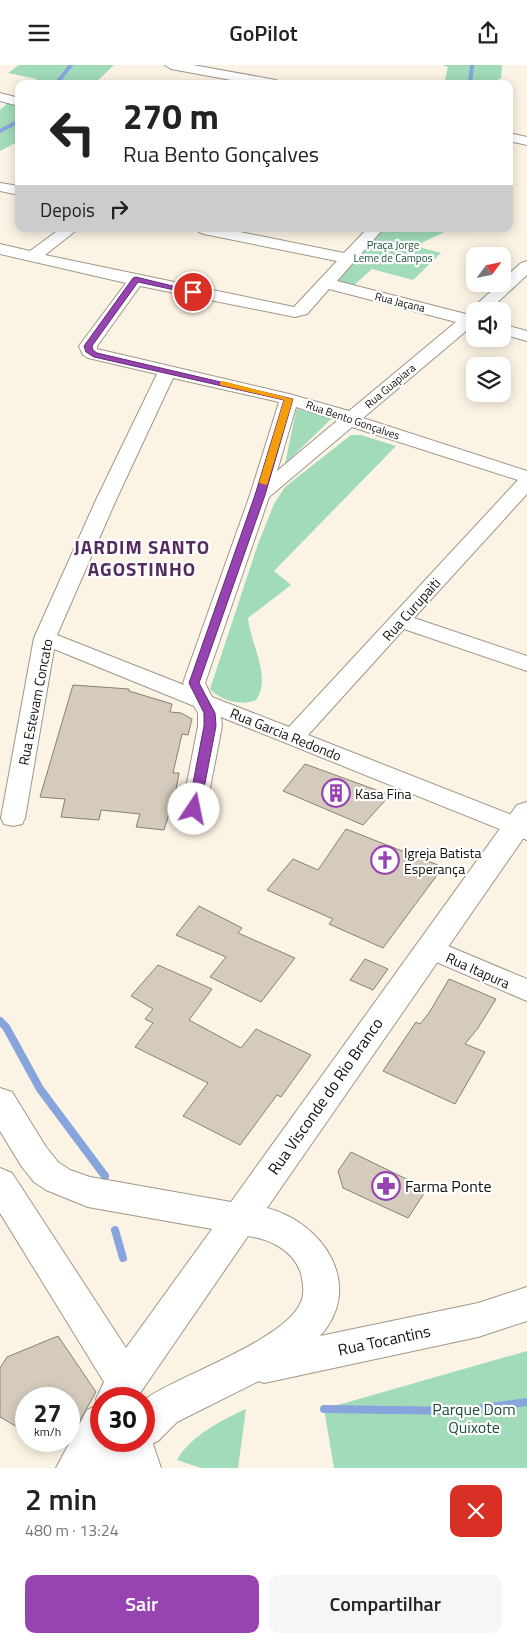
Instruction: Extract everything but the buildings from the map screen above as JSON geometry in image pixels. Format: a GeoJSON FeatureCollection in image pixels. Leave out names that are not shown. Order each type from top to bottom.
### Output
{"type":"FeatureCollection","features":[{"type":"Feature","properties":{"kind":"main road","name":"Rua Visconde do Rio Branco"},"geometry":{"type":"LineString","coordinates":[[122,1387],[429,948],[523,823]]}},
{"type":"Feature","properties":{"kind":"main road"},"geometry":{"type":"LineString","coordinates":[[0,1102],[34,1157],[46,1172],[58,1180],[88,1192],[269,1224],[288,1231],[303,1245],[313,1259],[321,1276],[322,1289],[319,1306],[298,1335],[280,1349],[161,1411],[155,1417]]}},
{"type":"Feature","properties":{"kind":"main road"},"geometry":{"type":"LineString","coordinates":[[0,1183],[118,1387]]}},
{"type":"Feature","properties":{"kind":"main road","name":"Rua Tocantins"},"geometry":{"type":"LineString","coordinates":[[240,1371],[478,1320],[527,1304]]}},
{"type":"Feature","properties":{"kind":"main road"},"geometry":{"type":"LineString","coordinates":[[76,1468],[90,1443]]}},
{"type":"Feature","properties":{"kind":"main road"},"geometry":{"type":"LineString","coordinates":[[116,1468],[125,1452]]}},
{"type":"Feature","properties":{"kind":"street"},"geometry":{"type":"LineString","coordinates":[[171,65],[193,67],[249,80]]}},
{"type":"Feature","properties":{"kind":"street"},"geometry":{"type":"LineString","coordinates":[[0,97],[15,101]]}},
{"type":"Feature","properties":{"kind":"street"},"geometry":{"type":"LineString","coordinates":[[517,139],[527,128]]}},
{"type":"Feature","properties":{"kind":"street"},"geometry":{"type":"LineString","coordinates":[[0,187],[15,190]]}},
{"type":"Feature","properties":{"kind":"street"},"geometry":{"type":"LineString","coordinates":[[33,256],[66,232]]}},
{"type":"Feature","properties":{"kind":"street"},"geometry":{"type":"LineString","coordinates":[[218,232],[348,259]]}},
{"type":"Feature","properties":{"kind":"street"},"geometry":{"type":"LineString","coordinates":[[0,249],[136,280],[296,312],[301,310],[372,232]]}},
{"type":"Feature","properties":{"kind":"street","name":"Rua Guapiara"},"geometry":{"type":"LineString","coordinates":[[490,302],[527,266]]}},
{"type":"Feature","properties":{"kind":"street","name":"Rua Bento Gonçalves"},"geometry":{"type":"LineString","coordinates":[[136,280],[88,346],[89,351],[94,354],[289,399],[342,415],[348,421],[527,477]]}},
{"type":"Feature","properties":{"kind":"street","name":"Rua Jaçana"},"geometry":{"type":"LineString","coordinates":[[326,283],[466,315]]}},
{"type":"Feature","properties":{"kind":"street","name":"Rua Guapiara"},"geometry":{"type":"LineString","coordinates":[[260,495],[466,324]]}},
{"type":"Feature","properties":{"kind":"street"},"geometry":{"type":"LineString","coordinates":[[511,332],[527,336]]}},
{"type":"Feature","properties":{"kind":"street","name":"Rua Estevam Concato"},"geometry":{"type":"LineString","coordinates":[[13,818],[45,638],[106,500],[167,371]]}},
{"type":"Feature","properties":{"kind":"street"},"geometry":{"type":"LineString","coordinates":[[194,809],[210,726],[209,713],[194,683],[260,495],[289,399]]}},
{"type":"Feature","properties":{"kind":"street","name":"Rua Curupaiti"},"geometry":{"type":"LineString","coordinates":[[294,736],[527,482]]}},
{"type":"Feature","properties":{"kind":"street"},"geometry":{"type":"LineString","coordinates":[[401,621],[527,664]]}},
{"type":"Feature","properties":{"kind":"street","name":"Rua Garcia Redondo"},"geometry":{"type":"LineString","coordinates":[[45,638],[294,736],[523,823]]}},
{"type":"Feature","properties":{"kind":"street","name":"Rua Itapura"},"geometry":{"type":"LineString","coordinates":[[429,948],[527,991]]}},
{"type":"Feature","properties":{"kind":"street"},"geometry":{"type":"LineString","coordinates":[[139,1452],[144,1468]]}},
{"type":"Feature","properties":{"kind":"green space"},"geometry":{"type":"Polygon","coordinates":[[[19,65],[114,65],[98,80],[36,80],[37,79],[8,73],[19,65]]]}},
{"type":"Feature","properties":{"kind":"green space"},"geometry":{"type":"Polygon","coordinates":[[[443,65],[502,65],[501,78],[497,80],[445,80],[448,67],[443,65]]]}},
{"type":"Feature","properties":{"kind":"green space"},"geometry":{"type":"Polygon","coordinates":[[[15,96],[15,143],[0,151],[0,110],[15,96]]]}},
{"type":"Feature","properties":{"kind":"green space","name":"Praça Jorge Leme de Campos"},"geometry":{"type":"Polygon","coordinates":[[[377,232],[445,232],[415,246],[441,253],[413,280],[372,269],[352,287],[339,283],[337,279],[377,232]]]}},
{"type":"Feature","properties":{"kind":"green space"},"geometry":{"type":"Polygon","coordinates":[[[297,409],[332,418],[285,464],[296,411],[297,409]]]}},
{"type":"Feature","properties":{"kind":"green space"},"geometry":{"type":"Polygon","coordinates":[[[351,435],[361,435],[396,446],[274,571],[291,585],[248,618],[259,660],[262,681],[256,700],[244,703],[220,697],[210,689],[258,544],[274,504],[285,487],[351,435]]]}},
{"type":"Feature","properties":{"kind":"green space","name":"Parque Dom Quixote"},"geometry":{"type":"Polygon","coordinates":[[[527,1351],[527,1468],[334,1468],[324,1409],[527,1351]]]}},
{"type":"Feature","properties":{"kind":"green space"},"geometry":{"type":"Polygon","coordinates":[[[246,1409],[238,1468],[201,1468],[177,1460],[198,1436],[246,1409]]]}},
{"type":"Feature","properties":{"kind":"waterway"},"geometry":{"type":"LineString","coordinates":[[59,80],[71,65]]}},
{"type":"Feature","properties":{"kind":"waterway"},"geometry":{"type":"LineString","coordinates":[[470,80],[472,65]]}},
{"type":"Feature","properties":{"kind":"waterway"},"geometry":{"type":"LineString","coordinates":[[0,131],[15,123]]}},
{"type":"Feature","properties":{"kind":"waterway"},"geometry":{"type":"LineString","coordinates":[[0,1021],[6,1027],[40,1089],[105,1176]]}},
{"type":"Feature","properties":{"kind":"waterway"},"geometry":{"type":"LineString","coordinates":[[115,1230],[123,1258]]}},
{"type":"Feature","properties":{"kind":"waterway"},"geometry":{"type":"LineString","coordinates":[[324,1409],[463,1411],[527,1402]]}},
{"type":"Feature","properties":{"kind":"slow traffic"},"geometry":{"type":"LineString","coordinates":[[223,383],[289,399],[263,483]]}},
{"type":"Feature","properties":{"kind":"place","name":"Kasa Fina"},"geometry":{"type":"Point","coordinates":[336,793]}},
{"type":"Feature","properties":{"kind":"place","name":"Igreja Batista Esperança"},"geometry":{"type":"Point","coordinates":[385,860]}},
{"type":"Feature","properties":{"kind":"place","name":"Farma Ponte"},"geometry":{"type":"Point","coordinates":[386,1186]}},
{"type":"Feature","properties":{"kind":"district","name":"JARDIM SANTO AGOSTINHO"},"geometry":{"type":"Point","coordinates":[142,557]}},
{"type":"Feature","properties":{"kind":"route"},"geometry":{"type":"LineString","coordinates":[[193,292],[136,280],[88,346],[89,351],[94,354],[289,399],[260,495],[194,683],[209,713],[210,726],[194,809]]}}]}
